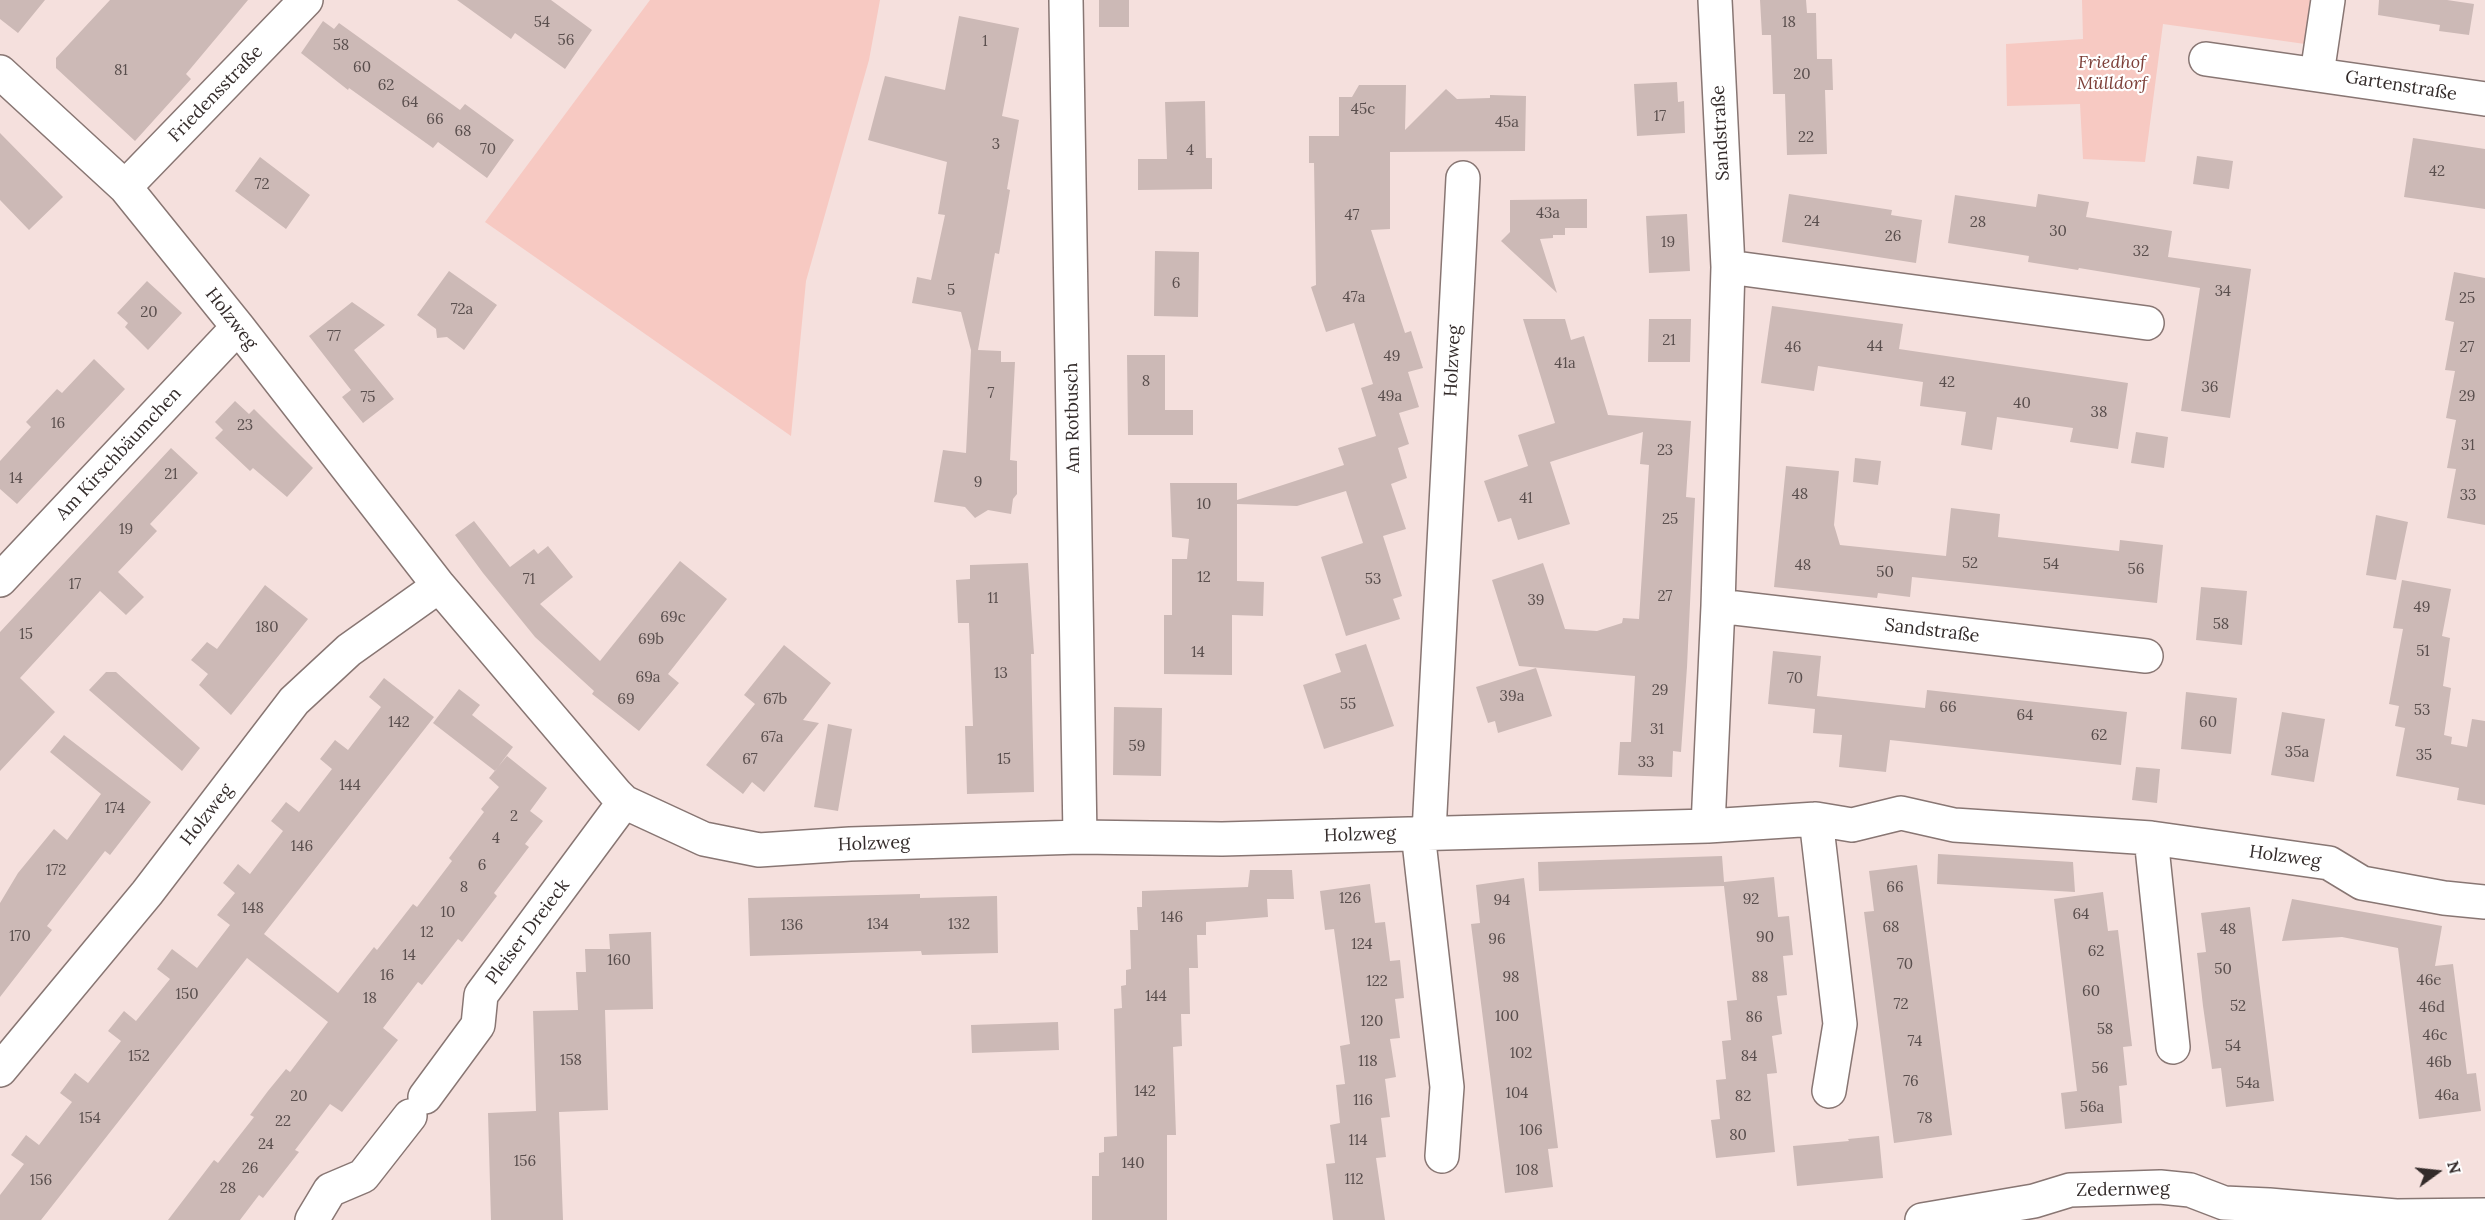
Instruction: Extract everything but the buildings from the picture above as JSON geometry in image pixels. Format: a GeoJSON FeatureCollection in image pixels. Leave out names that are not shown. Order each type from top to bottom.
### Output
{"type":"FeatureCollection","features":[{"type":"Feature","properties":{"kind":"street","name":"Friedensstraße"},"geometry":{"type":"LineString","coordinates":[[125,187],[306,0]]}},
{"type":"Feature","properties":{"kind":"street","name":"Am Rotbusch"},"geometry":{"type":"LineString","coordinates":[[1066,0],[1080,837]]}},
{"type":"Feature","properties":{"kind":"street","name":"Sandstraße"},"geometry":{"type":"LineString","coordinates":[[1708,826],[1718,606],[1728,267],[1715,0]]}},
{"type":"Feature","properties":{"kind":"street"},"geometry":{"type":"LineString","coordinates":[[2317,74],[2328,0]]}},
{"type":"Feature","properties":{"kind":"street","name":"Gartenstraße"},"geometry":{"type":"LineString","coordinates":[[2205,59],[2485,99]]}},
{"type":"Feature","properties":{"kind":"street","name":"Holzweg"},"geometry":{"type":"LineString","coordinates":[[0,72],[125,187],[238,327],[439,586],[624,802],[704,839],[759,850],[1080,837],[1222,839],[1708,826],[1816,819],[1852,825],[1901,813],[1954,825],[2151,838],[2329,863],[2362,883],[2444,898],[2485,902]]}},
{"type":"Feature","properties":{"kind":"street","name":"Holzweg"},"geometry":{"type":"LineString","coordinates":[[1442,1156],[1447,1087],[1424,832],[1463,178]]}},
{"type":"Feature","properties":{"kind":"street"},"geometry":{"type":"LineString","coordinates":[[1728,267],[2147,323]]}},
{"type":"Feature","properties":{"kind":"street","name":"Am Kirschbäumchen"},"geometry":{"type":"LineString","coordinates":[[0,580],[238,327]]}},
{"type":"Feature","properties":{"kind":"street","name":"Holzweg"},"geometry":{"type":"LineString","coordinates":[[0,1070],[147,893],[294,701],[349,650],[439,586]]}},
{"type":"Feature","properties":{"kind":"street","name":"Sandstraße"},"geometry":{"type":"LineString","coordinates":[[1718,606],[2146,656]]}},
{"type":"Feature","properties":{"kind":"street","name":"Pleiser Dreieck"},"geometry":{"type":"LineString","coordinates":[[312,1220],[330,1191],[363,1176],[417,1107],[478,1025],[481,994],[624,802]]}},
{"type":"Feature","properties":{"kind":"street"},"geometry":{"type":"LineString","coordinates":[[1816,819],[1840,1024],[1829,1091]]}},
{"type":"Feature","properties":{"kind":"street"},"geometry":{"type":"LineString","coordinates":[[2151,838],[2173,1047]]}},
{"type":"Feature","properties":{"kind":"street","name":"Zedernweg"},"geometry":{"type":"LineString","coordinates":[[1922,1220],[2034,1201],[2070,1190],[2160,1187],[2190,1190],[2224,1203],[2269,1204],[2396,1218],[2485,1215]]}},
{"type":"Feature","properties":{"kind":"green space"},"geometry":{"type":"Polygon","coordinates":[[[650,0],[880,0],[869,60],[806,281],[791,436],[485,222],[650,0]]]}},
{"type":"Feature","properties":{"kind":"green space","name":"Friedhof Mülldorf"},"geometry":{"type":"Polygon","coordinates":[[[2082,0],[2310,0],[2305,44],[2163,24],[2145,162],[2083,159],[2080,104],[2007,106],[2006,44],[2083,39],[2082,0]]]}}]}
